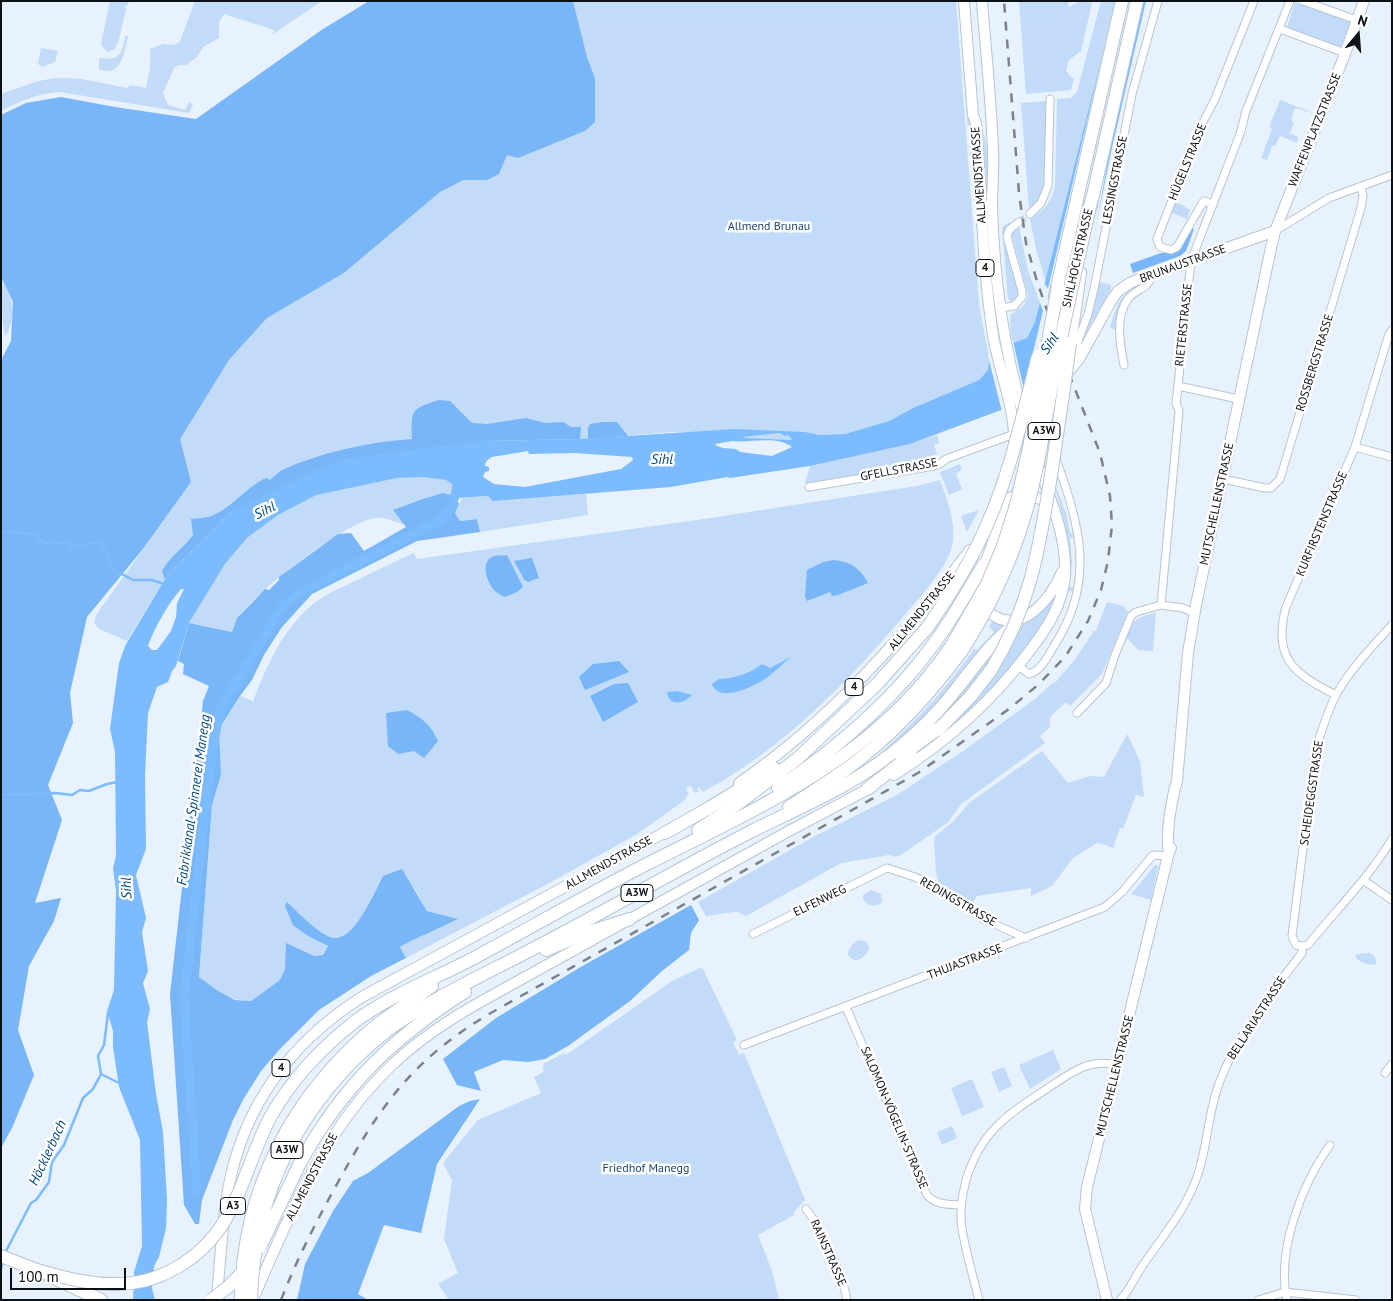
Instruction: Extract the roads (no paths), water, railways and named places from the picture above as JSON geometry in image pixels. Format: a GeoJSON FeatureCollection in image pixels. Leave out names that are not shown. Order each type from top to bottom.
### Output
{"type":"FeatureCollection","features":[{"type":"Feature","properties":{"kind":"highway","name":"SIHLHOCHSTRASSE"},"geometry":{"type":"LineString","coordinates":[[956,648],[1003,546],[1016,505],[1029,448],[1058,286],[1122,1]]}},
{"type":"Feature","properties":{"kind":"highway","name":"SIHLHOCHSTRASSE"},"geometry":{"type":"LineString","coordinates":[[956,648],[994,596],[1010,559],[1024,518],[1034,477],[1066,312],[1137,1]]}},
{"type":"Feature","properties":{"kind":"highway"},"geometry":{"type":"LineString","coordinates":[[867,789],[920,748],[971,696],[991,670],[1007,643],[1019,617],[1038,553],[1060,420],[1092,198]]}},
{"type":"Feature","properties":{"kind":"highway"},"geometry":{"type":"LineString","coordinates":[[648,863],[762,787],[797,759],[878,683],[927,628],[960,578],[988,524],[1011,458],[1058,286]]}},
{"type":"Feature","properties":{"kind":"highway"},"geometry":{"type":"LineString","coordinates":[[727,823],[817,761],[850,734],[881,704],[938,639],[958,610],[984,564]]}},
{"type":"Feature","properties":{"kind":"highway"},"geometry":{"type":"LineString","coordinates":[[751,832],[839,788],[870,770],[898,749],[940,709],[991,645],[1021,620]]}},
{"type":"Feature","properties":{"kind":"highway","name":"A3W"},"geometry":{"type":"LineString","coordinates":[[472,960],[648,863],[783,794],[851,751],[900,708],[956,648]]}},
{"type":"Feature","properties":{"kind":"highway","name":"A3W"},"geometry":{"type":"LineString","coordinates":[[252,1300],[253,1262],[261,1221],[274,1180],[290,1145],[311,1110],[328,1087],[381,1028],[412,1013],[468,981],[524,954],[751,832],[827,782],[875,746],[920,703],[956,648]]}},
{"type":"Feature","properties":{"kind":"highway"},"geometry":{"type":"LineString","coordinates":[[696,861],[764,833],[817,807],[892,762],[943,725]]}},
{"type":"Feature","properties":{"kind":"highway"},"geometry":{"type":"LineString","coordinates":[[665,833],[759,778],[821,736]]}},
{"type":"Feature","properties":{"kind":"highway"},"geometry":{"type":"LineString","coordinates":[[506,966],[583,934],[630,919]]}},
{"type":"Feature","properties":{"kind":"highway","name":"A3W"},"geometry":{"type":"LineString","coordinates":[[211,1300],[240,1275],[257,1253],[300,1163],[333,1109],[361,1076],[394,1044],[432,1013],[524,954]]}},
{"type":"Feature","properties":{"kind":"highway","name":"A3"},"geometry":{"type":"LineString","coordinates":[[37,1270],[86,1282],[124,1284],[147,1280],[193,1257],[213,1238],[229,1213],[259,1139],[271,1116],[286,1091],[318,1053],[357,1020],[390,999],[472,960]]}},
{"type":"Feature","properties":{"kind":"highway","name":"A3"},"geometry":{"type":"LineString","coordinates":[[241,1300],[244,1251],[251,1220],[266,1172],[281,1138],[310,1094],[348,1050],[381,1028],[472,960]]}},
{"type":"Feature","properties":{"kind":"highway","name":"A3"},"geometry":{"type":"LineString","coordinates":[[1,1256],[37,1270],[101,1300]]}},
{"type":"Feature","properties":{"kind":"main road","name":"ALLMENDSTRASSE"},"geometry":{"type":"LineString","coordinates":[[217,1300],[227,1197],[240,1145],[254,1112],[268,1088],[283,1066],[302,1044],[332,1018],[370,992],[665,833],[772,759],[800,737],[879,662],[912,624],[979,539],[1004,502],[1014,457],[1014,434],[996,349],[988,294],[976,123],[973,115],[964,1]]}},
{"type":"Feature","properties":{"kind":"main road","name":"ALLMENDSTRASSE"},"geometry":{"type":"LineString","coordinates":[[252,1300],[289,1218],[328,1144],[349,1113],[390,1066],[450,1019],[912,763],[958,728],[993,696],[1019,666],[1040,637],[1058,605],[1064,585],[1065,559],[1059,527],[1020,404],[1004,342],[993,222],[993,150],[982,1]]}},
{"type":"Feature","properties":{"kind":"main road","name":"WAFFENPLATZSTRASSE"},"geometry":{"type":"LineString","coordinates":[[1275,231],[1364,1]]}},
{"type":"Feature","properties":{"kind":"main road","name":"BRUNAUSTRASSE"},"geometry":{"type":"LineString","coordinates":[[1020,404],[1032,405],[1053,392],[1079,359],[1118,291],[1130,283],[1275,231]]}},
{"type":"Feature","properties":{"kind":"main road","name":"MUTSCHELLENSTRASSE"},"geometry":{"type":"LineString","coordinates":[[1107,1300],[1087,1220],[1085,1201],[1169,854],[1167,843],[1176,781],[1188,653],[1238,399],[1275,231]]}},
{"type":"Feature","properties":{"kind":"main road"},"geometry":{"type":"LineString","coordinates":[[1036,457],[1036,426],[1053,392]]}},
{"type":"Feature","properties":{"kind":"main road"},"geometry":{"type":"LineString","coordinates":[[1052,504],[1026,495],[1013,497],[1004,502],[978,587],[980,604],[986,611],[999,618],[1021,620],[1041,606],[1052,594],[1065,559]]}},
{"type":"Feature","properties":{"kind":"street","name":"LESSINGSTRASSE"},"geometry":{"type":"LineString","coordinates":[[1079,359],[1076,352],[1078,341],[1092,297],[1132,94],[1158,1]]}},
{"type":"Feature","properties":{"kind":"street","name":"HÜGELSTRASSE"},"geometry":{"type":"LineString","coordinates":[[1213,205],[1205,201],[1203,202],[1177,248],[1171,250],[1160,247],[1157,239],[1201,126],[1218,90],[1254,1]]}},
{"type":"Feature","properties":{"kind":"street","name":"RIETERSTRASSE"},"geometry":{"type":"LineString","coordinates":[[1161,605],[1179,411],[1176,404],[1191,261],[1240,134],[1246,111],[1290,1]]}},
{"type":"Feature","properties":{"kind":"street"},"geometry":{"type":"LineString","coordinates":[[1303,1],[1358,20]]}},
{"type":"Feature","properties":{"kind":"street"},"geometry":{"type":"LineString","coordinates":[[1280,29],[1345,53]]}},
{"type":"Feature","properties":{"kind":"street"},"geometry":{"type":"LineString","coordinates":[[1030,214],[1041,203],[1048,186],[1050,98]]}},
{"type":"Feature","properties":{"kind":"street","name":"BRUNAUSTRASSE"},"geometry":{"type":"LineString","coordinates":[[1275,231],[1329,198],[1392,175]]}},
{"type":"Feature","properties":{"kind":"street","name":"ROSSBERGSTRASSE"},"geometry":{"type":"LineString","coordinates":[[1223,479],[1271,488],[1280,478],[1361,208],[1363,196],[1361,186]]}},
{"type":"Feature","properties":{"kind":"street"},"geometry":{"type":"LineString","coordinates":[[1000,308],[1014,306],[1022,297],[1022,291],[1006,237],[1009,230],[1019,222]]}},
{"type":"Feature","properties":{"kind":"street"},"geometry":{"type":"LineString","coordinates":[[1124,364],[1120,344],[1122,312],[1130,296],[1148,285],[1151,275]]}},
{"type":"Feature","properties":{"kind":"street","name":"KURFIRSTENSTRASSE"},"geometry":{"type":"LineString","coordinates":[[1336,695],[1304,678],[1292,666],[1284,650],[1282,628],[1286,607],[1355,447],[1389,334],[1392,330]]}},
{"type":"Feature","properties":{"kind":"street"},"geometry":{"type":"LineString","coordinates":[[1178,386],[1238,399]]}},
{"type":"Feature","properties":{"kind":"street"},"geometry":{"type":"LineString","coordinates":[[1019,666],[1029,674],[1039,668],[1065,627],[1078,586],[1080,538],[1068,491],[1051,445],[1043,413]]}},
{"type":"Feature","properties":{"kind":"street","name":"GFELLSTRASSE"},"geometry":{"type":"LineString","coordinates":[[809,487],[934,466],[940,464],[946,458],[1014,434]]}},
{"type":"Feature","properties":{"kind":"street"},"geometry":{"type":"LineString","coordinates":[[1355,447],[1392,457]]}},
{"type":"Feature","properties":{"kind":"street"},"geometry":{"type":"LineString","coordinates":[[1077,712],[1106,682],[1131,616],[1136,612],[1161,605],[1183,608],[1195,614]]}},
{"type":"Feature","properties":{"kind":"street","name":"SCHEIDEGGSTRASSE"},"geometry":{"type":"LineString","coordinates":[[1302,946],[1294,943],[1292,933],[1315,752],[1322,728],[1336,695],[1359,661],[1392,626]]}},
{"type":"Feature","properties":{"kind":"street","name":"BELLARIASTRASSE"},"geometry":{"type":"LineString","coordinates":[[1120,1300],[1186,1202],[1198,1174],[1215,1096],[1228,1062],[1266,1001],[1302,953],[1302,946],[1308,945],[1363,880],[1392,839]]}},
{"type":"Feature","properties":{"kind":"street","name":"THUJASTRASSE"},"geometry":{"type":"LineString","coordinates":[[744,1045],[1105,907],[1123,891],[1152,856],[1169,854]]}},
{"type":"Feature","properties":{"kind":"street","name":"REDINGSTRASSE"},"geometry":{"type":"LineString","coordinates":[[887,868],[934,885],[986,920],[1026,938]]}},
{"type":"Feature","properties":{"kind":"street","name":"ELFENWEG"},"geometry":{"type":"LineString","coordinates":[[753,934],[887,868]]}},
{"type":"Feature","properties":{"kind":"street"},"geometry":{"type":"LineString","coordinates":[[1363,880],[1392,900]]}},
{"type":"Feature","properties":{"kind":"street","name":"SALOMON-VÖGELIN-STRASSE"},"geometry":{"type":"LineString","coordinates":[[846,1007],[927,1195],[938,1204],[961,1205]]}},
{"type":"Feature","properties":{"kind":"street"},"geometry":{"type":"LineString","coordinates":[[979,1300],[962,1229],[961,1205],[964,1188],[974,1157],[986,1137],[1000,1121],[1081,1067],[1097,1063],[1117,1065]]}},
{"type":"Feature","properties":{"kind":"street"},"geometry":{"type":"LineString","coordinates":[[1385,1073],[1392,1064]]}},
{"type":"Feature","properties":{"kind":"street"},"geometry":{"type":"LineString","coordinates":[[1287,1300],[1285,1292],[1285,1267],[1289,1240],[1297,1211],[1301,1198],[1317,1165],[1330,1145]]}},
{"type":"Feature","properties":{"kind":"street","name":"RAINSTRASSE"},"geometry":{"type":"LineString","coordinates":[[806,1209],[822,1233],[843,1284],[847,1300]]}},
{"type":"Feature","properties":{"kind":"street"},"geometry":{"type":"LineString","coordinates":[[1258,1300],[1285,1292],[1356,1300]]}},
{"type":"Feature","properties":{"kind":"water","name":"Sihl"},"geometry":{"type":"Polygon","coordinates":[[[1116,1],[1146,1],[1111,152],[1084,285],[1026,389],[1001,410],[910,444],[810,466],[727,477],[671,487],[493,501],[488,496],[457,498],[455,486],[446,480],[423,477],[397,478],[316,495],[278,515],[247,538],[225,564],[189,623],[176,666],[168,682],[157,687],[148,713],[145,776],[146,849],[136,875],[146,918],[142,932],[148,971],[143,983],[150,1009],[147,1022],[163,1132],[167,1200],[166,1228],[159,1257],[154,1266],[152,1288],[155,1300],[133,1300],[134,1272],[142,1246],[140,1140],[119,1087],[113,1047],[113,1031],[107,1011],[114,990],[116,891],[113,868],[116,855],[115,752],[110,729],[119,663],[125,646],[168,574],[230,512],[341,459],[481,441],[580,439],[735,429],[805,432],[820,435],[845,434],[889,421],[913,408],[979,380],[988,370],[989,359],[1013,343],[1027,338],[1035,322],[1116,1]],[[780,433],[742,437],[792,440],[788,435],[785,436],[780,433]],[[771,440],[732,441],[715,444],[723,448],[736,449],[740,452],[772,456],[792,447],[786,443],[771,440]],[[528,451],[492,457],[487,460],[485,466],[489,467],[489,471],[485,472],[483,477],[494,484],[525,487],[621,469],[633,460],[632,457],[575,453],[529,454],[528,451]],[[181,589],[162,616],[151,638],[148,646],[152,650],[157,650],[171,631],[176,617],[177,603],[184,589],[181,589]]]}},
{"type":"Feature","properties":{"kind":"water"},"geometry":{"type":"Polygon","coordinates":[[[791,657],[764,680],[741,690],[727,693],[720,692],[712,684],[719,679],[747,673],[762,664],[770,668],[791,657]]]}},
{"type":"Feature","properties":{"kind":"water"},"geometry":{"type":"Polygon","coordinates":[[[677,691],[692,695],[677,703],[668,697],[667,692],[677,691]]]}},
{"type":"Feature","properties":{"kind":"waterway","name":"Fabrikkanal Spinnerei Manegg"},"geometry":{"type":"LineString","coordinates":[[197,1191],[184,996],[213,745],[221,707],[281,609],[297,594],[438,522],[452,505],[457,483]]}},
{"type":"Feature","properties":{"kind":"waterway"},"geometry":{"type":"LineString","coordinates":[[1,533],[35,534],[39,539],[47,543],[51,540],[56,544],[68,542],[70,546],[85,546],[88,542],[93,544],[99,542],[106,553],[114,573],[122,574],[133,580],[152,580],[164,584]]}},
{"type":"Feature","properties":{"kind":"waterway"},"geometry":{"type":"LineString","coordinates":[[1,795],[56,793],[72,795],[80,790],[89,791],[118,782]]}},
{"type":"Feature","properties":{"kind":"waterway","name":"Höcklerbach"},"geometry":{"type":"LineString","coordinates":[[101,1074],[98,1056],[104,1045],[108,1013]]}},
{"type":"Feature","properties":{"kind":"waterway","name":"Höcklerbach"},"geometry":{"type":"LineString","coordinates":[[5,1253],[31,1203],[36,1200],[49,1182],[52,1162],[64,1145],[83,1098],[93,1089],[101,1074],[120,1082]]}},
{"type":"Feature","properties":{"kind":"waterway","name":"Höcklerbach"},"geometry":{"type":"LineString","coordinates":[[1,1269],[3,1261]]}},
{"type":"Feature","properties":{"kind":"tunnel"},"geometry":{"type":"LineString","coordinates":[[1019,222],[1030,214]]}},
{"type":"Feature","properties":{"kind":"railway"},"geometry":{"type":"LineString","coordinates":[[281,1300],[314,1227],[368,1131],[400,1087],[438,1049],[489,1014],[918,773],[1009,709],[1039,684],[1065,657],[1088,621],[1101,590],[1108,561],[1112,525],[1110,496],[1100,453],[1066,366],[1026,243],[1019,193],[1004,1]]}},
{"type":"Feature","properties":{"kind":"park label","name":"Allmend Brunau"},"geometry":{"type":"Point","coordinates":[769,227]}},
{"type":"Feature","properties":{"kind":"park label","name":"Friedhof Manegg"},"geometry":{"type":"Point","coordinates":[646,1169]}}]}
